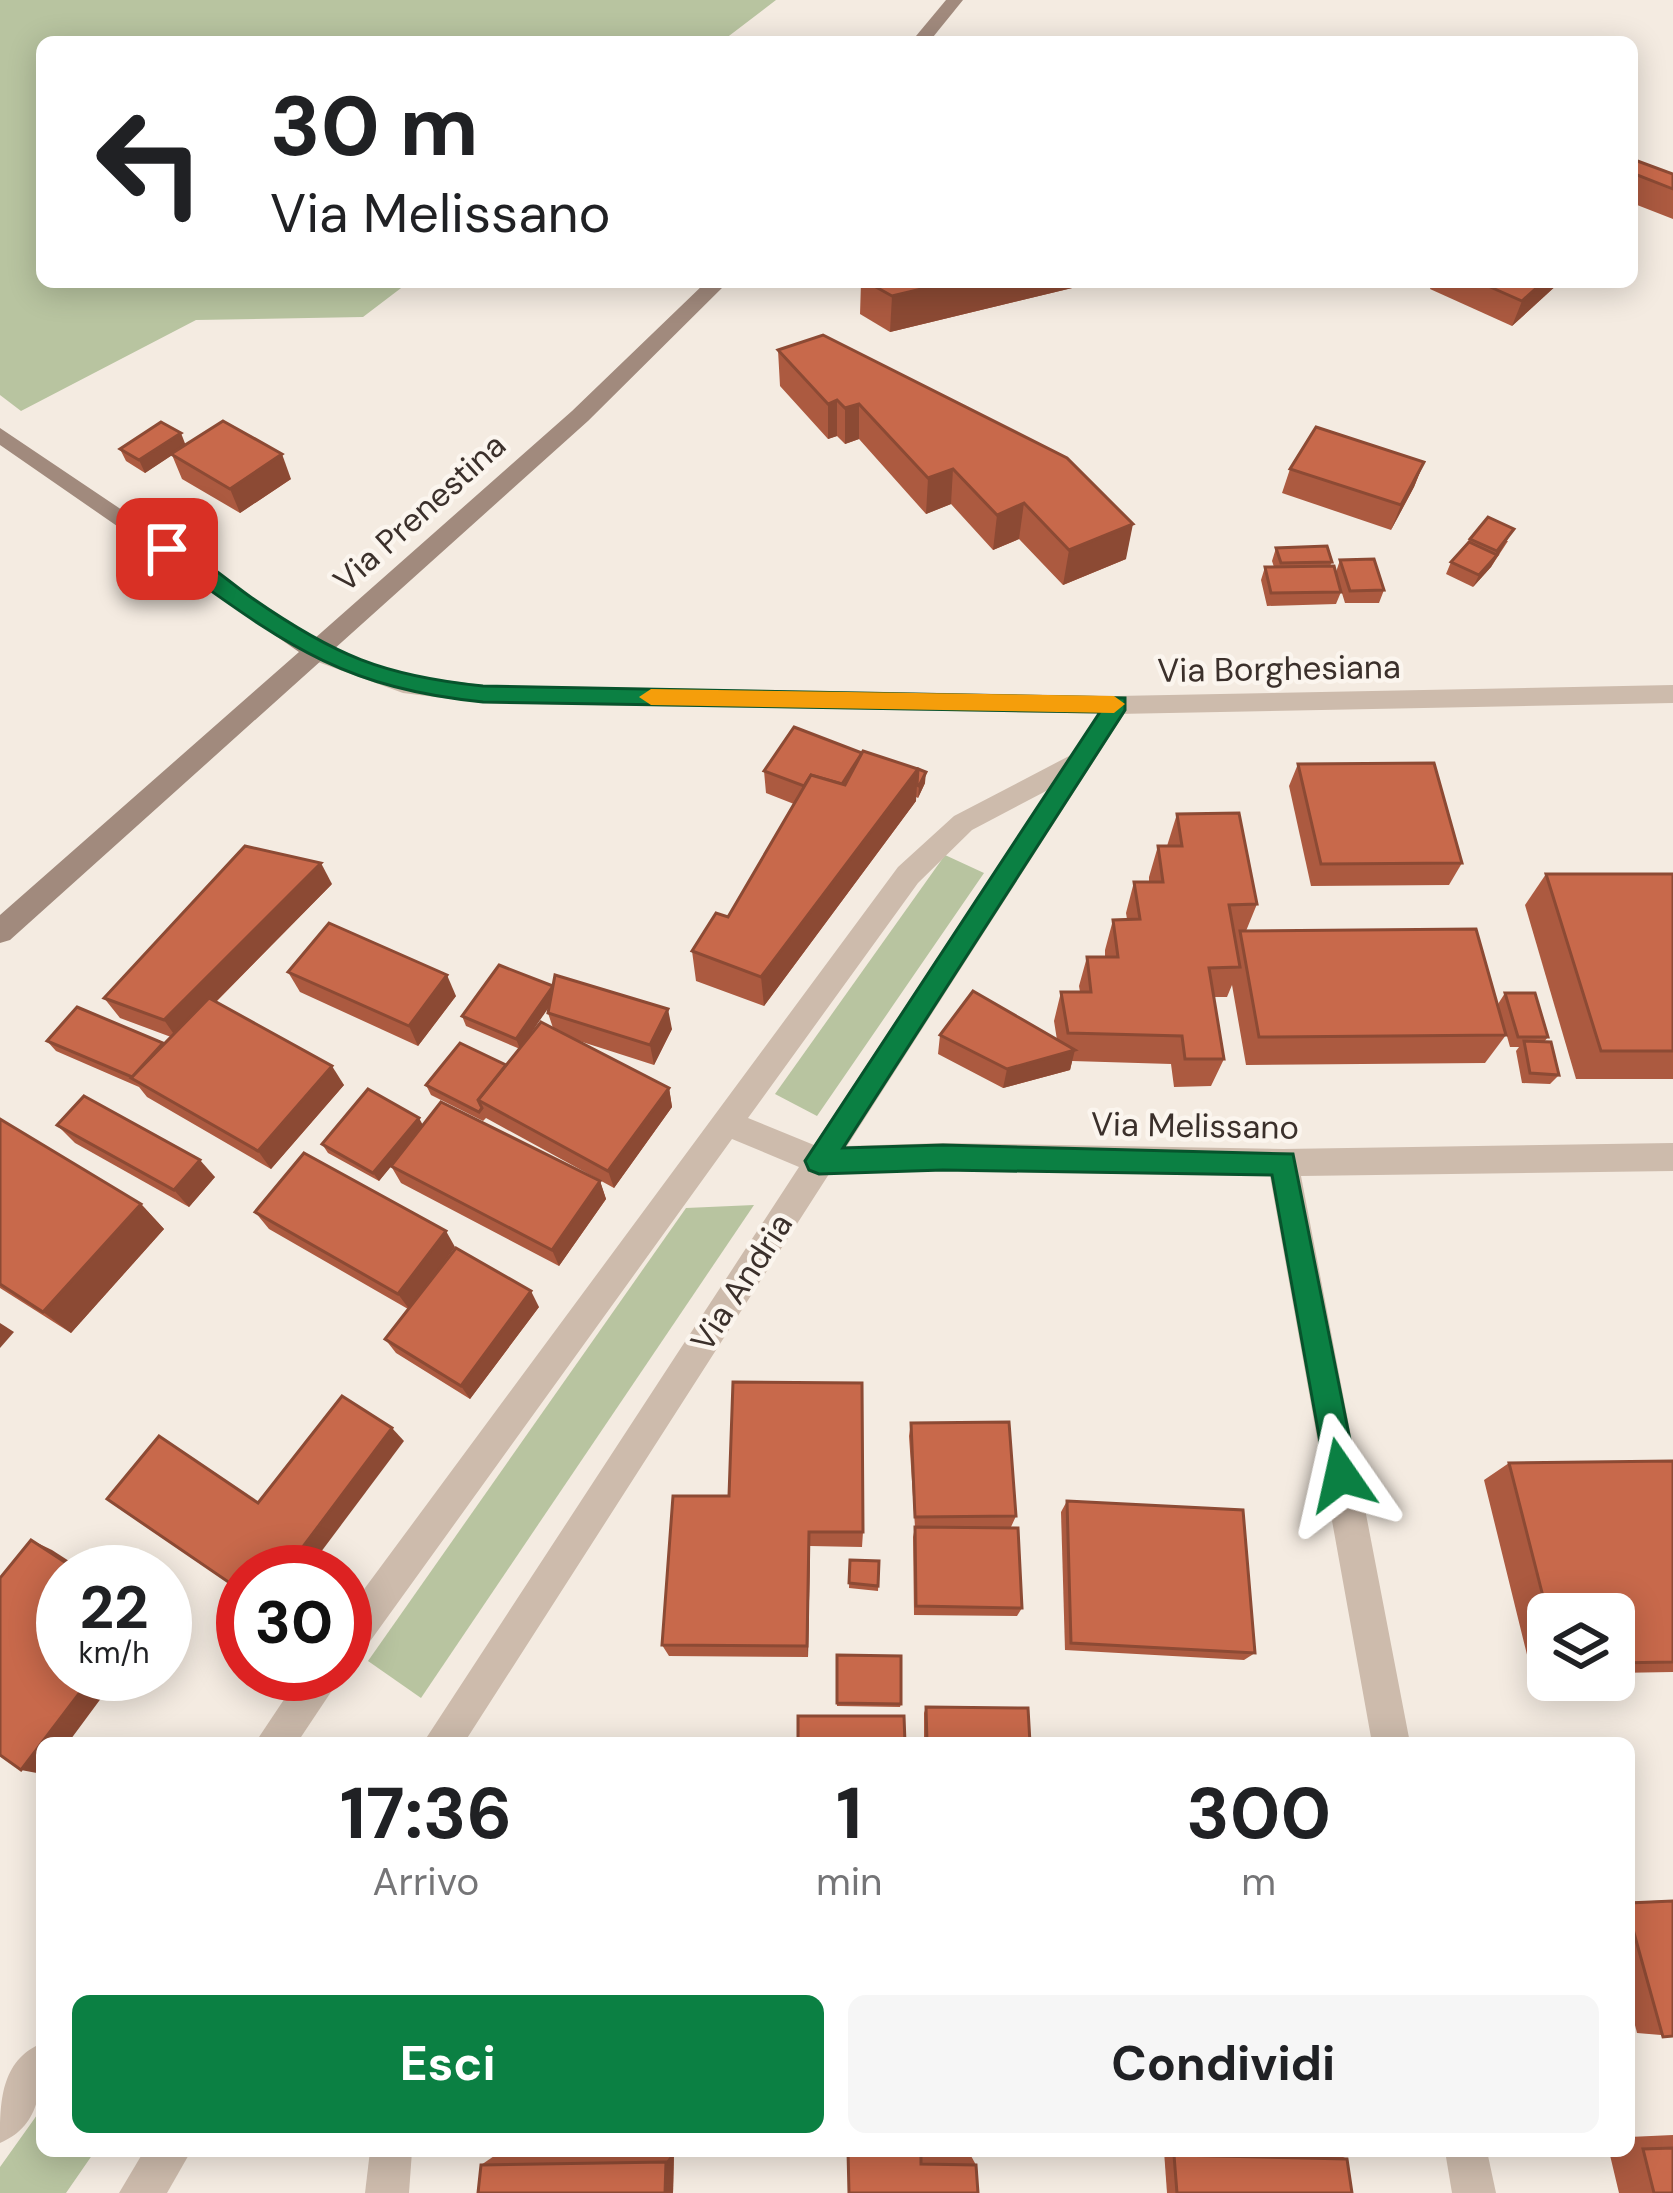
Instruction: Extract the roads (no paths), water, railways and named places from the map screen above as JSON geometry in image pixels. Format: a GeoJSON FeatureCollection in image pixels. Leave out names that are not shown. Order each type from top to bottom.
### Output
{"type":"FeatureCollection","features":[{"type":"Feature","properties":{"kind":"main road"},"geometry":{"type":"LineString","coordinates":[[925,36],[955,0]]}},
{"type":"Feature","properties":{"kind":"main road","name":"Via Prenestina"},"geometry":{"type":"LineString","coordinates":[[0,932],[594,403],[712,288]]}},
{"type":"Feature","properties":{"kind":"main road"},"geometry":{"type":"LineString","coordinates":[[0,435],[316,652]]}},
{"type":"Feature","properties":{"kind":"street","name":"Via Borghesiana"},"geometry":{"type":"LineString","coordinates":[[316,652],[382,679],[463,693],[1117,704],[1673,694]]}},
{"type":"Feature","properties":{"kind":"street","name":"Via Andria"},"geometry":{"type":"LineString","coordinates":[[446,1737],[1117,704]]}},
{"type":"Feature","properties":{"kind":"street","name":"Via Andria"},"geometry":{"type":"LineString","coordinates":[[372,1609],[724,1122],[929,851],[963,824],[1079,761]]}},
{"type":"Feature","properties":{"kind":"street","name":"Via Melissano"},"geometry":{"type":"LineString","coordinates":[[724,1122],[819,1161],[943,1157],[1283,1163],[1673,1157]]}},
{"type":"Feature","properties":{"kind":"street"},"geometry":{"type":"LineString","coordinates":[[1283,1163],[1390,1737]]}},
{"type":"Feature","properties":{"kind":"street"},"geometry":{"type":"LineString","coordinates":[[288,1737],[309,1701]]}},
{"type":"Feature","properties":{"kind":"street"},"geometry":{"type":"LineString","coordinates":[[0,2122],[36,2072]]}},
{"type":"Feature","properties":{"kind":"street"},"geometry":{"type":"LineString","coordinates":[[141,2193],[166,2157]]}},
{"type":"Feature","properties":{"kind":"street"},"geometry":{"type":"LineString","coordinates":[[387,2193],[390,2157]]}},
{"type":"Feature","properties":{"kind":"street"},"geometry":{"type":"LineString","coordinates":[[1467,2157],[1474,2193]]}}]}
